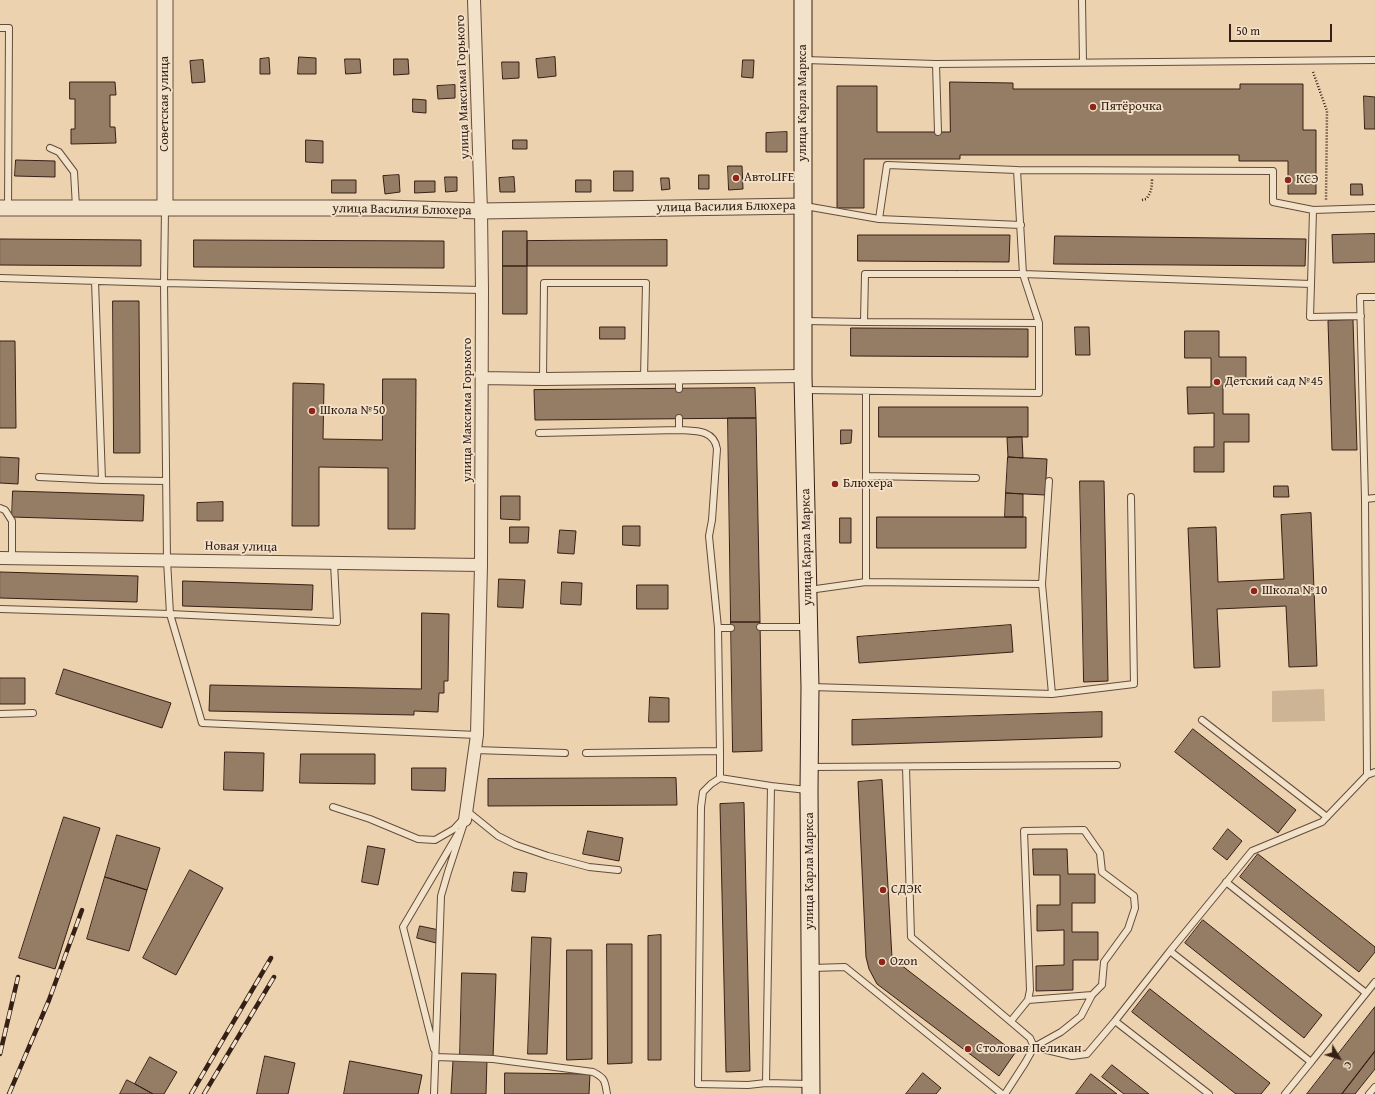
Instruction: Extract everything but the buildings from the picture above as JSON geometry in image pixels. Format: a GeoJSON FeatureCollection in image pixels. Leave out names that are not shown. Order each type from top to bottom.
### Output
{"type":"FeatureCollection","features":[{"type":"Feature","properties":{"kind":"main road","name":"улица Карла Маркса"},"geometry":{"type":"LineString","coordinates":[[803,0],[803,383],[810,687],[809,790],[811,1089]]}},
{"type":"Feature","properties":{"kind":"street","name":"Советская улица"},"geometry":{"type":"LineString","coordinates":[[165,0],[165,207]]}},
{"type":"Feature","properties":{"kind":"street","name":"улица Максима Горького"},"geometry":{"type":"LineString","coordinates":[[466,816],[477,735],[481,565],[482,290],[474,0]]}},
{"type":"Feature","properties":{"kind":"street","name":"улица Василия Блюхера"},"geometry":{"type":"LineString","coordinates":[[4,208],[387,208],[481,211],[803,206]]}},
{"type":"Feature","properties":{"kind":"street"},"geometry":{"type":"LineString","coordinates":[[482,378],[644,378],[679,383],[803,383]]}},
{"type":"Feature","properties":{"kind":"street","name":"Новая улица"},"geometry":{"type":"LineString","coordinates":[[6,558],[481,565]]}},
{"type":"Feature","properties":{"kind":"lane"},"geometry":{"type":"LineString","coordinates":[[1082,0],[1083,62]]}},
{"type":"Feature","properties":{"kind":"lane"},"geometry":{"type":"LineString","coordinates":[[0,28],[9,28],[8,179],[4,208]]}},
{"type":"Feature","properties":{"kind":"lane"},"geometry":{"type":"LineString","coordinates":[[803,60],[936,64],[1375,60]]}},
{"type":"Feature","properties":{"kind":"lane"},"geometry":{"type":"LineString","coordinates":[[936,64],[938,132]]}},
{"type":"Feature","properties":{"kind":"lane"},"geometry":{"type":"LineString","coordinates":[[50,148],[59,152],[74,172],[76,207]]}},
{"type":"Feature","properties":{"kind":"lane"},"geometry":{"type":"LineString","coordinates":[[939,159],[939,167]]}},
{"type":"Feature","properties":{"kind":"lane"},"geometry":{"type":"LineString","coordinates":[[880,219],[887,165],[1017,170],[1273,171],[1273,202],[1313,210],[1375,208]]}},
{"type":"Feature","properties":{"kind":"lane"},"geometry":{"type":"LineString","coordinates":[[803,383],[866,391],[1039,393],[1039,323],[1023,274],[1017,170]]}},
{"type":"Feature","properties":{"kind":"lane"},"geometry":{"type":"LineString","coordinates":[[0,179],[8,179]]}},
{"type":"Feature","properties":{"kind":"lane"},"geometry":{"type":"LineString","coordinates":[[803,206],[880,219],[1020,225]]}},
{"type":"Feature","properties":{"kind":"lane"},"geometry":{"type":"LineString","coordinates":[[165,207],[164,284],[166,560],[170,614],[202,723],[477,735]]}},
{"type":"Feature","properties":{"kind":"lane"},"geometry":{"type":"LineString","coordinates":[[1313,210],[1310,317],[1361,316]]}},
{"type":"Feature","properties":{"kind":"lane"},"geometry":{"type":"LineString","coordinates":[[864,322],[865,274],[1023,274],[1311,284]]}},
{"type":"Feature","properties":{"kind":"lane"},"geometry":{"type":"LineString","coordinates":[[0,278],[164,284],[482,290]]}},
{"type":"Feature","properties":{"kind":"lane"},"geometry":{"type":"LineString","coordinates":[[95,281],[102,480]]}},
{"type":"Feature","properties":{"kind":"lane"},"geometry":{"type":"LineString","coordinates":[[543,379],[544,283],[646,283],[644,378]]}},
{"type":"Feature","properties":{"kind":"lane"},"geometry":{"type":"LineString","coordinates":[[1367,774],[1365,499],[1360,297],[1375,297]]}},
{"type":"Feature","properties":{"kind":"lane"},"geometry":{"type":"LineString","coordinates":[[803,321],[1039,323]]}},
{"type":"Feature","properties":{"kind":"lane"},"geometry":{"type":"LineString","coordinates":[[866,391],[866,582]]}},
{"type":"Feature","properties":{"kind":"lane"},"geometry":{"type":"LineString","coordinates":[[678,430],[679,418]]}},
{"type":"Feature","properties":{"kind":"lane"},"geometry":{"type":"LineString","coordinates":[[539,433],[678,430],[699,431],[713,438],[716,442],[717,449],[713,512],[709,536],[718,628],[720,778]]}},
{"type":"Feature","properties":{"kind":"lane"},"geometry":{"type":"LineString","coordinates":[[866,476],[976,478]]}},
{"type":"Feature","properties":{"kind":"lane"},"geometry":{"type":"LineString","coordinates":[[39,477],[166,481]]}},
{"type":"Feature","properties":{"kind":"lane"},"geometry":{"type":"LineString","coordinates":[[1049,481],[1042,584],[1052,694]]}},
{"type":"Feature","properties":{"kind":"lane"},"geometry":{"type":"LineString","coordinates":[[810,687],[1052,694],[1134,684],[1131,497]]}},
{"type":"Feature","properties":{"kind":"lane"},"geometry":{"type":"LineString","coordinates":[[1365,499],[1375,498]]}},
{"type":"Feature","properties":{"kind":"lane"},"geometry":{"type":"LineString","coordinates":[[0,508],[5,510],[12,521],[6,558]]}},
{"type":"Feature","properties":{"kind":"lane"},"geometry":{"type":"LineString","coordinates":[[0,609],[170,614],[337,622],[334,563]]}},
{"type":"Feature","properties":{"kind":"lane"},"geometry":{"type":"LineString","coordinates":[[808,590],[866,582],[1042,584]]}},
{"type":"Feature","properties":{"kind":"lane"},"geometry":{"type":"LineString","coordinates":[[760,628],[809,627]]}},
{"type":"Feature","properties":{"kind":"lane"},"geometry":{"type":"LineString","coordinates":[[718,628],[731,628]]}},
{"type":"Feature","properties":{"kind":"lane"},"geometry":{"type":"LineString","coordinates":[[0,714],[33,713]]}},
{"type":"Feature","properties":{"kind":"lane"},"geometry":{"type":"LineString","coordinates":[[1202,720],[1327,817]]}},
{"type":"Feature","properties":{"kind":"lane"},"geometry":{"type":"LineString","coordinates":[[475,750],[565,753]]}},
{"type":"Feature","properties":{"kind":"lane"},"geometry":{"type":"LineString","coordinates":[[586,753],[720,751]]}},
{"type":"Feature","properties":{"kind":"lane"},"geometry":{"type":"LineString","coordinates":[[809,767],[1117,765]]}},
{"type":"Feature","properties":{"kind":"lane"},"geometry":{"type":"LineString","coordinates":[[906,767],[911,937],[1011,1021],[1030,1038],[1034,1047]]}},
{"type":"Feature","properties":{"kind":"lane"},"geometry":{"type":"LineString","coordinates":[[1034,1047],[1072,1056],[1087,1054],[1252,851],[1322,822],[1367,774],[1375,772]]}},
{"type":"Feature","properties":{"kind":"lane"},"geometry":{"type":"LineString","coordinates":[[809,790],[770,786],[720,778],[703,792],[701,807],[698,1084],[748,1085],[766,1083],[811,1089]]}},
{"type":"Feature","properties":{"kind":"lane"},"geometry":{"type":"LineString","coordinates":[[766,1083],[770,786]]}},
{"type":"Feature","properties":{"kind":"lane"},"geometry":{"type":"LineString","coordinates":[[333,807],[370,818],[418,839],[435,840],[454,829],[466,816]]}},
{"type":"Feature","properties":{"kind":"lane"},"geometry":{"type":"LineString","coordinates":[[466,816],[498,836],[516,845],[548,856],[589,867],[618,870]]}},
{"type":"Feature","properties":{"kind":"lane"},"geometry":{"type":"LineString","coordinates":[[436,1056],[403,927],[466,816]]}},
{"type":"Feature","properties":{"kind":"lane"},"geometry":{"type":"LineString","coordinates":[[434,1094],[441,896],[466,816]]}},
{"type":"Feature","properties":{"kind":"lane"},"geometry":{"type":"LineString","coordinates":[[1005,1094],[1025,1064],[1034,1047],[1061,1032],[1081,1016],[1092,995],[1102,985],[1104,962],[1128,929],[1135,908],[1134,896],[1102,872],[1100,853],[1084,830],[1024,831],[1030,990],[1028,1000],[1011,1021]]}},
{"type":"Feature","properties":{"kind":"lane"},"geometry":{"type":"LineString","coordinates":[[1226,882],[1366,993]]}},
{"type":"Feature","properties":{"kind":"lane"},"geometry":{"type":"LineString","coordinates":[[1170,951],[1311,1062]]}},
{"type":"Feature","properties":{"kind":"lane"},"geometry":{"type":"LineString","coordinates":[[810,968],[845,967],[1002,1094]]}},
{"type":"Feature","properties":{"kind":"lane"},"geometry":{"type":"LineString","coordinates":[[1285,1094],[1375,982]]}},
{"type":"Feature","properties":{"kind":"lane"},"geometry":{"type":"LineString","coordinates":[[1028,1000],[1092,995]]}},
{"type":"Feature","properties":{"kind":"lane"},"geometry":{"type":"LineString","coordinates":[[1115,1021],[1209,1094]]}},
{"type":"Feature","properties":{"kind":"lane"},"geometry":{"type":"LineString","coordinates":[[436,1056],[493,1059],[593,1072],[601,1076],[605,1081],[607,1094]]}},
{"type":"Feature","properties":{"kind":"lane"},"geometry":{"type":"LineString","coordinates":[[1369,1094],[1375,1086]]}},
{"type":"Feature","properties":{"kind":"path"},"geometry":{"type":"LineString","coordinates":[[1313,72],[1327,111],[1326,209]]}},
{"type":"Feature","properties":{"kind":"path"},"geometry":{"type":"LineString","coordinates":[[1142,200],[1146,199],[1150,195],[1152,190],[1152,171]]}},
{"type":"Feature","properties":{"kind":"shaded area"},"geometry":{"type":"Polygon","coordinates":[[[1324,689],[1325,721],[1272,722],[1272,691],[1324,689]]]}},
{"type":"Feature","properties":{"kind":"railway"},"geometry":{"type":"LineString","coordinates":[[9,1094],[49,1000],[82,910]]}},
{"type":"Feature","properties":{"kind":"railway"},"geometry":{"type":"LineString","coordinates":[[191,1094],[271,958]]}},
{"type":"Feature","properties":{"kind":"railway"},"geometry":{"type":"LineString","coordinates":[[0,1054],[18,977]]}},
{"type":"Feature","properties":{"kind":"railway"},"geometry":{"type":"LineString","coordinates":[[204,1094],[274,977]]}},
{"type":"Feature","properties":{"kind":"place","name":"Пятёрочка"},"geometry":{"type":"Point","coordinates":[1093,107]}},
{"type":"Feature","properties":{"kind":"place","name":"АвтоLIFE"},"geometry":{"type":"Point","coordinates":[736,178]}},
{"type":"Feature","properties":{"kind":"place","name":"КСЭ"},"geometry":{"type":"Point","coordinates":[1288,180]}},
{"type":"Feature","properties":{"kind":"place","name":"Детский сад №45"},"geometry":{"type":"Point","coordinates":[1217,382]}},
{"type":"Feature","properties":{"kind":"place","name":"Школа №50"},"geometry":{"type":"Point","coordinates":[312,411]}},
{"type":"Feature","properties":{"kind":"place","name":"Блюхера"},"geometry":{"type":"Point","coordinates":[835,484]}},
{"type":"Feature","properties":{"kind":"place","name":"Школа №10"},"geometry":{"type":"Point","coordinates":[1254,591]}},
{"type":"Feature","properties":{"kind":"place","name":"СДЭК"},"geometry":{"type":"Point","coordinates":[883,890]}},
{"type":"Feature","properties":{"kind":"place","name":"Ozon"},"geometry":{"type":"Point","coordinates":[882,962]}},
{"type":"Feature","properties":{"kind":"place","name":"Столовая Пеликан"},"geometry":{"type":"Point","coordinates":[968,1049]}}]}
